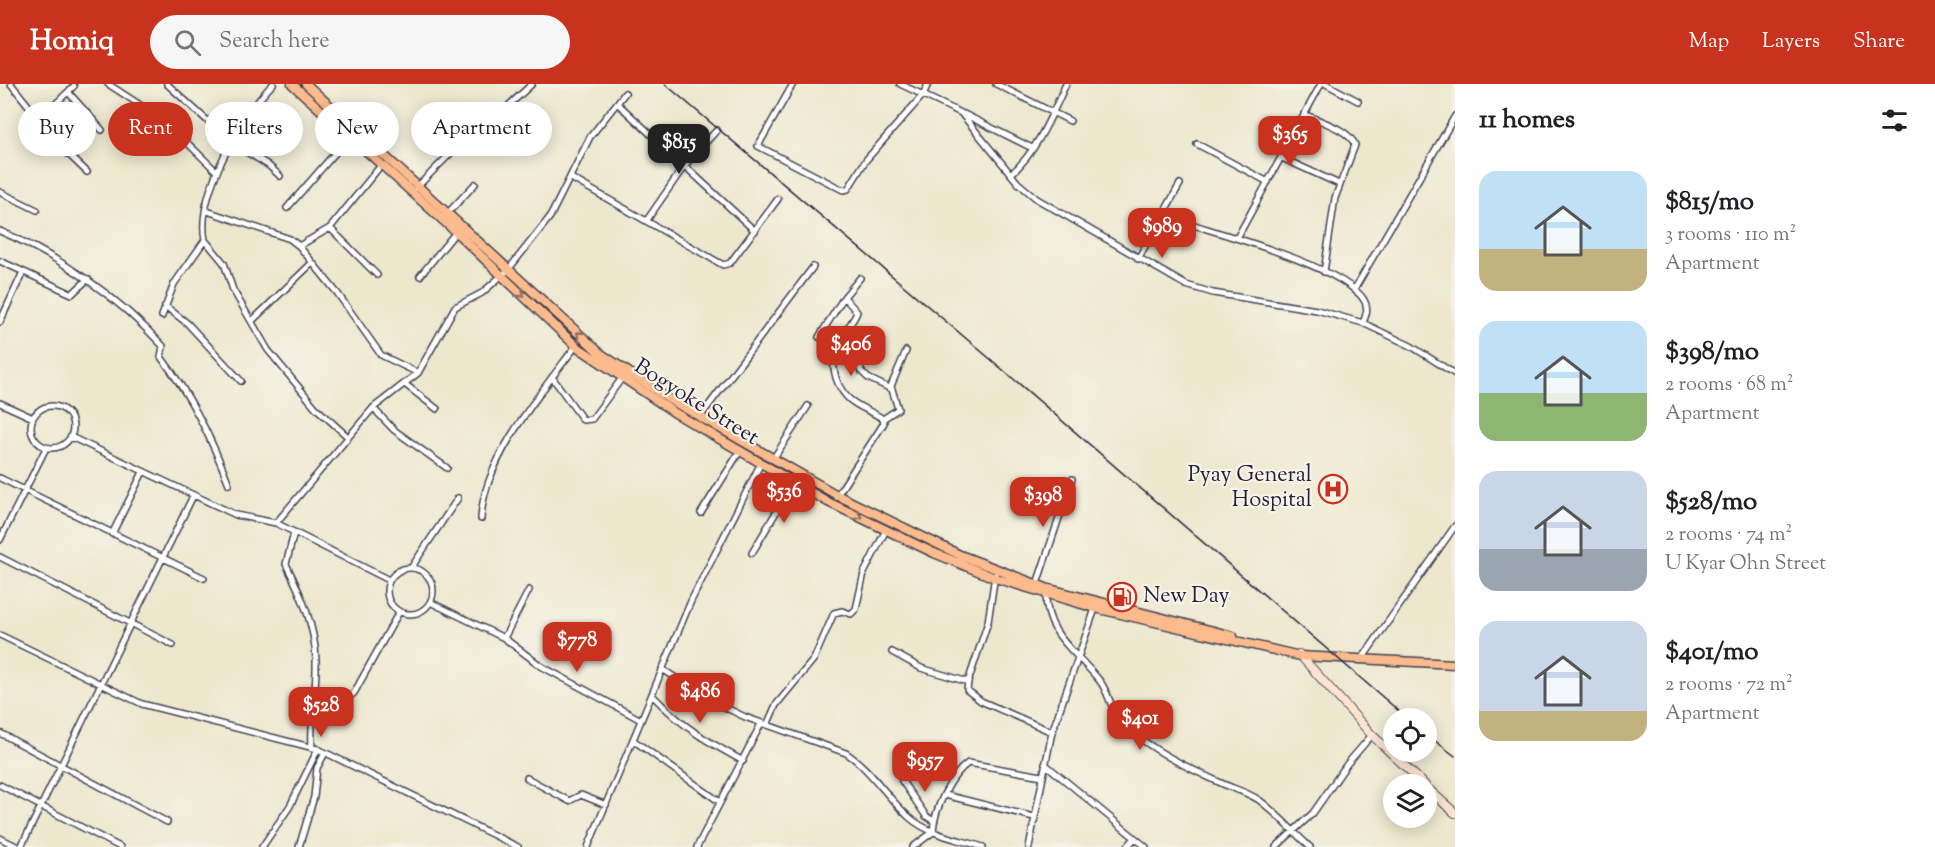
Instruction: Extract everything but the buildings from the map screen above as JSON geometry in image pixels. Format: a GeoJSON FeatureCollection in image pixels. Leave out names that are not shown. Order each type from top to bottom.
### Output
{"type":"FeatureCollection","features":[{"type":"Feature","properties":{"kind":"main road","name":"Bogyoke Street"},"geometry":{"type":"LineString","coordinates":[[292,84],[315,105]]}},
{"type":"Feature","properties":{"kind":"main road","name":"Bogyoke Street"},"geometry":{"type":"LineString","coordinates":[[306,84],[384,161],[447,214],[576,346],[622,378],[761,464],[832,504],[886,530],[996,574],[1046,592],[1096,605],[1302,656],[1455,664]]}},
{"type":"Feature","properties":{"kind":"main road","name":"Bogyoke Street"},"geometry":{"type":"LineString","coordinates":[[377,156],[384,161]]}},
{"type":"Feature","properties":{"kind":"main road","name":"Bogyoke Street"},"geometry":{"type":"LineString","coordinates":[[415,189],[456,232],[600,353],[700,417],[837,495],[996,574]]}},
{"type":"Feature","properties":{"kind":"street"},"geometry":{"type":"LineString","coordinates":[[11,84],[26,102]]}},
{"type":"Feature","properties":{"kind":"street"},"geometry":{"type":"LineString","coordinates":[[108,84],[165,121],[216,171]]}},
{"type":"Feature","properties":{"kind":"street"},"geometry":{"type":"LineString","coordinates":[[166,84],[205,118]]}},
{"type":"Feature","properties":{"kind":"street"},"geometry":{"type":"LineString","coordinates":[[258,102],[273,84]]}},
{"type":"Feature","properties":{"kind":"street"},"geometry":{"type":"LineString","coordinates":[[415,189],[472,132],[494,119],[532,84]]}},
{"type":"Feature","properties":{"kind":"street"},"geometry":{"type":"LineString","coordinates":[[793,84],[758,146],[843,190],[848,189],[866,159],[923,95],[928,84]]}},
{"type":"Feature","properties":{"kind":"street"},"geometry":{"type":"LineString","coordinates":[[900,84],[1032,148]]}},
{"type":"Feature","properties":{"kind":"street"},"geometry":{"type":"LineString","coordinates":[[996,84],[1070,121]]}},
{"type":"Feature","properties":{"kind":"street"},"geometry":{"type":"LineString","coordinates":[[1011,174],[1021,166],[1032,148],[1066,84]]}},
{"type":"Feature","properties":{"kind":"street"},"geometry":{"type":"LineString","coordinates":[[1237,238],[1304,114],[1324,84],[1358,101]]}},
{"type":"Feature","properties":{"kind":"street"},"geometry":{"type":"LineString","coordinates":[[58,102],[74,86]]}},
{"type":"Feature","properties":{"kind":"street"},"geometry":{"type":"LineString","coordinates":[[68,92],[102,130]]}},
{"type":"Feature","properties":{"kind":"street"},"geometry":{"type":"LineString","coordinates":[[276,523],[374,408],[406,385],[418,373],[455,307],[482,293],[505,274],[550,217],[590,137],[625,93]]}},
{"type":"Feature","properties":{"kind":"street"},"geometry":{"type":"LineString","coordinates":[[617,103],[756,231]]}},
{"type":"Feature","properties":{"kind":"street"},"geometry":{"type":"LineString","coordinates":[[961,113],[1011,174],[1037,200],[1138,258],[1199,290],[1317,310],[1363,323],[1412,346],[1455,374]]}},
{"type":"Feature","properties":{"kind":"street"},"geometry":{"type":"LineString","coordinates":[[1304,114],[1342,132],[1355,142],[1354,152],[1339,184],[1324,272]]}},
{"type":"Feature","properties":{"kind":"street"},"geometry":{"type":"LineString","coordinates":[[1354,291],[1455,116]]}},
{"type":"Feature","properties":{"kind":"street"},"geometry":{"type":"LineString","coordinates":[[647,220],[685,165],[717,130]]}},
{"type":"Feature","properties":{"kind":"street"},"geometry":{"type":"LineString","coordinates":[[1197,144],[1268,182]]}},
{"type":"Feature","properties":{"kind":"street"},"geometry":{"type":"LineString","coordinates":[[73,156],[87,172]]}},
{"type":"Feature","properties":{"kind":"street"},"geometry":{"type":"LineString","coordinates":[[224,156],[216,171],[203,228],[205,240],[224,263],[233,290],[253,320],[268,350],[316,408],[348,437]]}},
{"type":"Feature","properties":{"kind":"street"},"geometry":{"type":"LineString","coordinates":[[254,156],[280,176]]}},
{"type":"Feature","properties":{"kind":"street"},"geometry":{"type":"LineString","coordinates":[[287,208],[332,156]]}},
{"type":"Feature","properties":{"kind":"street"},"geometry":{"type":"LineString","coordinates":[[1282,158],[1339,184]]}},
{"type":"Feature","properties":{"kind":"street"},"geometry":{"type":"LineString","coordinates":[[299,246],[330,228],[384,161]]}},
{"type":"Feature","properties":{"kind":"street"},"geometry":{"type":"LineString","coordinates":[[571,178],[723,265],[730,263],[778,199]]}},
{"type":"Feature","properties":{"kind":"street"},"geometry":{"type":"LineString","coordinates":[[447,214],[475,184]]}},
{"type":"Feature","properties":{"kind":"street"},"geometry":{"type":"LineString","coordinates":[[1138,258],[1180,184]]}},
{"type":"Feature","properties":{"kind":"street"},"geometry":{"type":"LineString","coordinates":[[0,192],[37,210]]}},
{"type":"Feature","properties":{"kind":"street"},"geometry":{"type":"LineString","coordinates":[[207,211],[290,239],[299,246],[311,264],[338,294],[381,355],[418,373]]}},
{"type":"Feature","properties":{"kind":"street"},"geometry":{"type":"LineString","coordinates":[[1191,224],[1294,258],[1324,272],[1354,291],[1366,303],[1363,323]]}},
{"type":"Feature","properties":{"kind":"street"},"geometry":{"type":"LineString","coordinates":[[330,228],[377,275]]}},
{"type":"Feature","properties":{"kind":"street"},"geometry":{"type":"LineString","coordinates":[[0,231],[88,279],[135,315],[163,346],[161,357],[186,389],[229,484]]}},
{"type":"Feature","properties":{"kind":"street"},"geometry":{"type":"LineString","coordinates":[[420,276],[456,232]]}},
{"type":"Feature","properties":{"kind":"street"},"geometry":{"type":"LineString","coordinates":[[162,316],[174,284],[205,240]]}},
{"type":"Feature","properties":{"kind":"street"},"geometry":{"type":"LineString","coordinates":[[0,261],[72,294],[88,279]]}},
{"type":"Feature","properties":{"kind":"street"},"geometry":{"type":"LineString","coordinates":[[253,320],[311,264]]}},
{"type":"Feature","properties":{"kind":"street"},"geometry":{"type":"LineString","coordinates":[[700,417],[813,267]]}},
{"type":"Feature","properties":{"kind":"street"},"geometry":{"type":"LineString","coordinates":[[0,322],[2,311],[23,272]]}},
{"type":"Feature","properties":{"kind":"street"},"geometry":{"type":"LineString","coordinates":[[819,337],[844,297],[860,278]]}},
{"type":"Feature","properties":{"kind":"street"},"geometry":{"type":"LineString","coordinates":[[844,297],[857,312],[837,343],[833,358],[834,373],[848,399],[883,419]]}},
{"type":"Feature","properties":{"kind":"street"},"geometry":{"type":"LineString","coordinates":[[165,306],[187,323],[241,381]]}},
{"type":"Feature","properties":{"kind":"street"},"geometry":{"type":"LineString","coordinates":[[869,341],[860,370],[891,389],[898,409],[883,419]]}},
{"type":"Feature","properties":{"kind":"street"},"geometry":{"type":"LineString","coordinates":[[481,519],[490,480],[527,409],[576,346]]}},
{"type":"Feature","properties":{"kind":"street"},"geometry":{"type":"LineString","coordinates":[[891,389],[906,351]]}},
{"type":"Feature","properties":{"kind":"street"},"geometry":{"type":"LineString","coordinates":[[552,377],[583,420],[587,421],[591,419],[622,378]]}},
{"type":"Feature","properties":{"kind":"street"},"geometry":{"type":"LineString","coordinates":[[406,385],[437,409]]}},
{"type":"Feature","properties":{"kind":"street"},"geometry":{"type":"LineString","coordinates":[[0,403],[33,418]]}},
{"type":"Feature","properties":{"kind":"street"},"geometry":{"type":"LineString","coordinates":[[51,406],[61,408],[70,416],[74,426],[71,437],[61,447],[46,448],[36,441],[31,430],[33,418],[40,410],[51,406]]}},
{"type":"Feature","properties":{"kind":"street"},"geometry":{"type":"LineString","coordinates":[[773,459],[808,406]]}},
{"type":"Feature","properties":{"kind":"street"},"geometry":{"type":"LineString","coordinates":[[374,408],[394,430],[447,468]]}},
{"type":"Feature","properties":{"kind":"street"},"geometry":{"type":"LineString","coordinates":[[832,504],[884,423],[883,419]]}},
{"type":"Feature","properties":{"kind":"street"},"geometry":{"type":"LineString","coordinates":[[71,437],[236,515],[276,523],[389,580]]}},
{"type":"Feature","properties":{"kind":"street"},"geometry":{"type":"LineString","coordinates":[[0,540],[46,448]]}},
{"type":"Feature","properties":{"kind":"street"},"geometry":{"type":"LineString","coordinates":[[701,513],[740,451]]}},
{"type":"Feature","properties":{"kind":"street"},"geometry":{"type":"LineString","coordinates":[[588,847],[691,601],[761,464]]}},
{"type":"Feature","properties":{"kind":"street"},"geometry":{"type":"LineString","coordinates":[[112,534],[143,472]]}},
{"type":"Feature","properties":{"kind":"street"},"geometry":{"type":"LineString","coordinates":[[0,478],[162,560],[204,578]]}},
{"type":"Feature","properties":{"kind":"street"},"geometry":{"type":"LineString","coordinates":[[1036,588],[1072,479]]}},
{"type":"Feature","properties":{"kind":"street"},"geometry":{"type":"LineString","coordinates":[[752,552],[794,483]]}},
{"type":"Feature","properties":{"kind":"street"},"geometry":{"type":"LineString","coordinates":[[0,838],[19,847],[42,806],[193,496]]}},
{"type":"Feature","properties":{"kind":"street"},"geometry":{"type":"LineString","coordinates":[[411,568],[427,576],[432,584],[430,602],[417,613],[399,612],[387,598],[389,580],[394,573],[411,568],[458,498]]}},
{"type":"Feature","properties":{"kind":"street"},"geometry":{"type":"LineString","coordinates":[[1362,659],[1455,526]]}},
{"type":"Feature","properties":{"kind":"street"},"geometry":{"type":"LineString","coordinates":[[697,847],[764,724],[776,705],[814,659],[834,612],[842,611],[851,614],[856,609],[864,573],[886,530]]}},
{"type":"Feature","properties":{"kind":"street"},"geometry":{"type":"LineString","coordinates":[[262,847],[290,807],[315,749],[313,704],[316,660],[306,605],[286,564],[294,532]]}},
{"type":"Feature","properties":{"kind":"street"},"geometry":{"type":"LineString","coordinates":[[0,557],[173,645]]}},
{"type":"Feature","properties":{"kind":"street"},"geometry":{"type":"LineString","coordinates":[[996,574],[988,622],[968,682],[968,692],[978,699],[1052,732]]}},
{"type":"Feature","properties":{"kind":"street"},"geometry":{"type":"LineString","coordinates":[[504,638],[529,590]]}},
{"type":"Feature","properties":{"kind":"street"},"geometry":{"type":"LineString","coordinates":[[1046,592],[1050,620],[1078,660],[1098,679],[1112,710],[1136,735],[1201,773],[1258,800],[1295,831],[1310,847]]}},
{"type":"Feature","properties":{"kind":"street"},"geometry":{"type":"LineString","coordinates":[[430,602],[504,638],[541,666],[641,720]]}},
{"type":"Feature","properties":{"kind":"street"},"geometry":{"type":"LineString","coordinates":[[1029,847],[1052,732],[1096,605]]}},
{"type":"Feature","properties":{"kind":"street"},"geometry":{"type":"LineString","coordinates":[[313,704],[348,698],[354,693],[399,612]]}},
{"type":"Feature","properties":{"kind":"street"},"geometry":{"type":"LineString","coordinates":[[0,635],[142,704],[325,753],[518,847]]}},
{"type":"Feature","properties":{"kind":"street"},"geometry":{"type":"LineString","coordinates":[[892,652],[921,668],[968,682]]}},
{"type":"Feature","properties":{"kind":"street"},"geometry":{"type":"LineString","coordinates":[[1302,656],[1372,735],[1413,774]]}},
{"type":"Feature","properties":{"kind":"street"},"geometry":{"type":"LineString","coordinates":[[663,669],[712,701],[764,724],[836,748],[851,757],[910,818],[933,832],[979,846]]}},
{"type":"Feature","properties":{"kind":"street"},"geometry":{"type":"LineString","coordinates":[[652,695],[679,723],[743,761]]}},
{"type":"Feature","properties":{"kind":"street"},"geometry":{"type":"LineString","coordinates":[[0,733],[167,822]]}},
{"type":"Feature","properties":{"kind":"street"},"geometry":{"type":"LineString","coordinates":[[1276,847],[1313,813],[1347,764],[1372,735]]}},
{"type":"Feature","properties":{"kind":"street"},"geometry":{"type":"LineString","coordinates":[[633,740],[720,802]]}},
{"type":"Feature","properties":{"kind":"street"},"geometry":{"type":"LineString","coordinates":[[298,847],[314,798],[317,768],[325,753]]}},
{"type":"Feature","properties":{"kind":"street"},"geometry":{"type":"LineString","coordinates":[[913,847],[933,832],[934,821],[945,795],[968,763],[1042,776]]}},
{"type":"Feature","properties":{"kind":"street"},"geometry":{"type":"LineString","coordinates":[[1045,764],[1146,847]]}},
{"type":"Feature","properties":{"kind":"street"},"geometry":{"type":"LineString","coordinates":[[526,778],[569,801],[581,795],[606,805]]}},
{"type":"Feature","properties":{"kind":"street"},"geometry":{"type":"LineString","coordinates":[[902,781],[926,816],[934,821]]}},
{"type":"Feature","properties":{"kind":"street"},"geometry":{"type":"LineString","coordinates":[[0,785],[120,847]]}},
{"type":"Feature","properties":{"kind":"street"},"geometry":{"type":"LineString","coordinates":[[945,795],[1034,817]]}},
{"type":"Feature","properties":{"kind":"street"},"geometry":{"type":"LineString","coordinates":[[1437,797],[1455,813]]}},
{"type":"Feature","properties":{"kind":"street"},"geometry":{"type":"LineString","coordinates":[[1127,847],[1135,838]]}},
{"type":"Feature","properties":{"kind":"railway"},"geometry":{"type":"LineString","coordinates":[[665,84],[988,357],[1395,708]]}},
{"type":"Feature","properties":{"kind":"railway"},"geometry":{"type":"LineString","coordinates":[[1437,742],[1455,756]]}},
{"type":"Feature","properties":{"kind":"place","name":"Pyay General Hospital"},"geometry":{"type":"Point","coordinates":[1333,489]}},
{"type":"Feature","properties":{"kind":"place","name":"New Day"},"geometry":{"type":"Point","coordinates":[1122,597]}}]}
